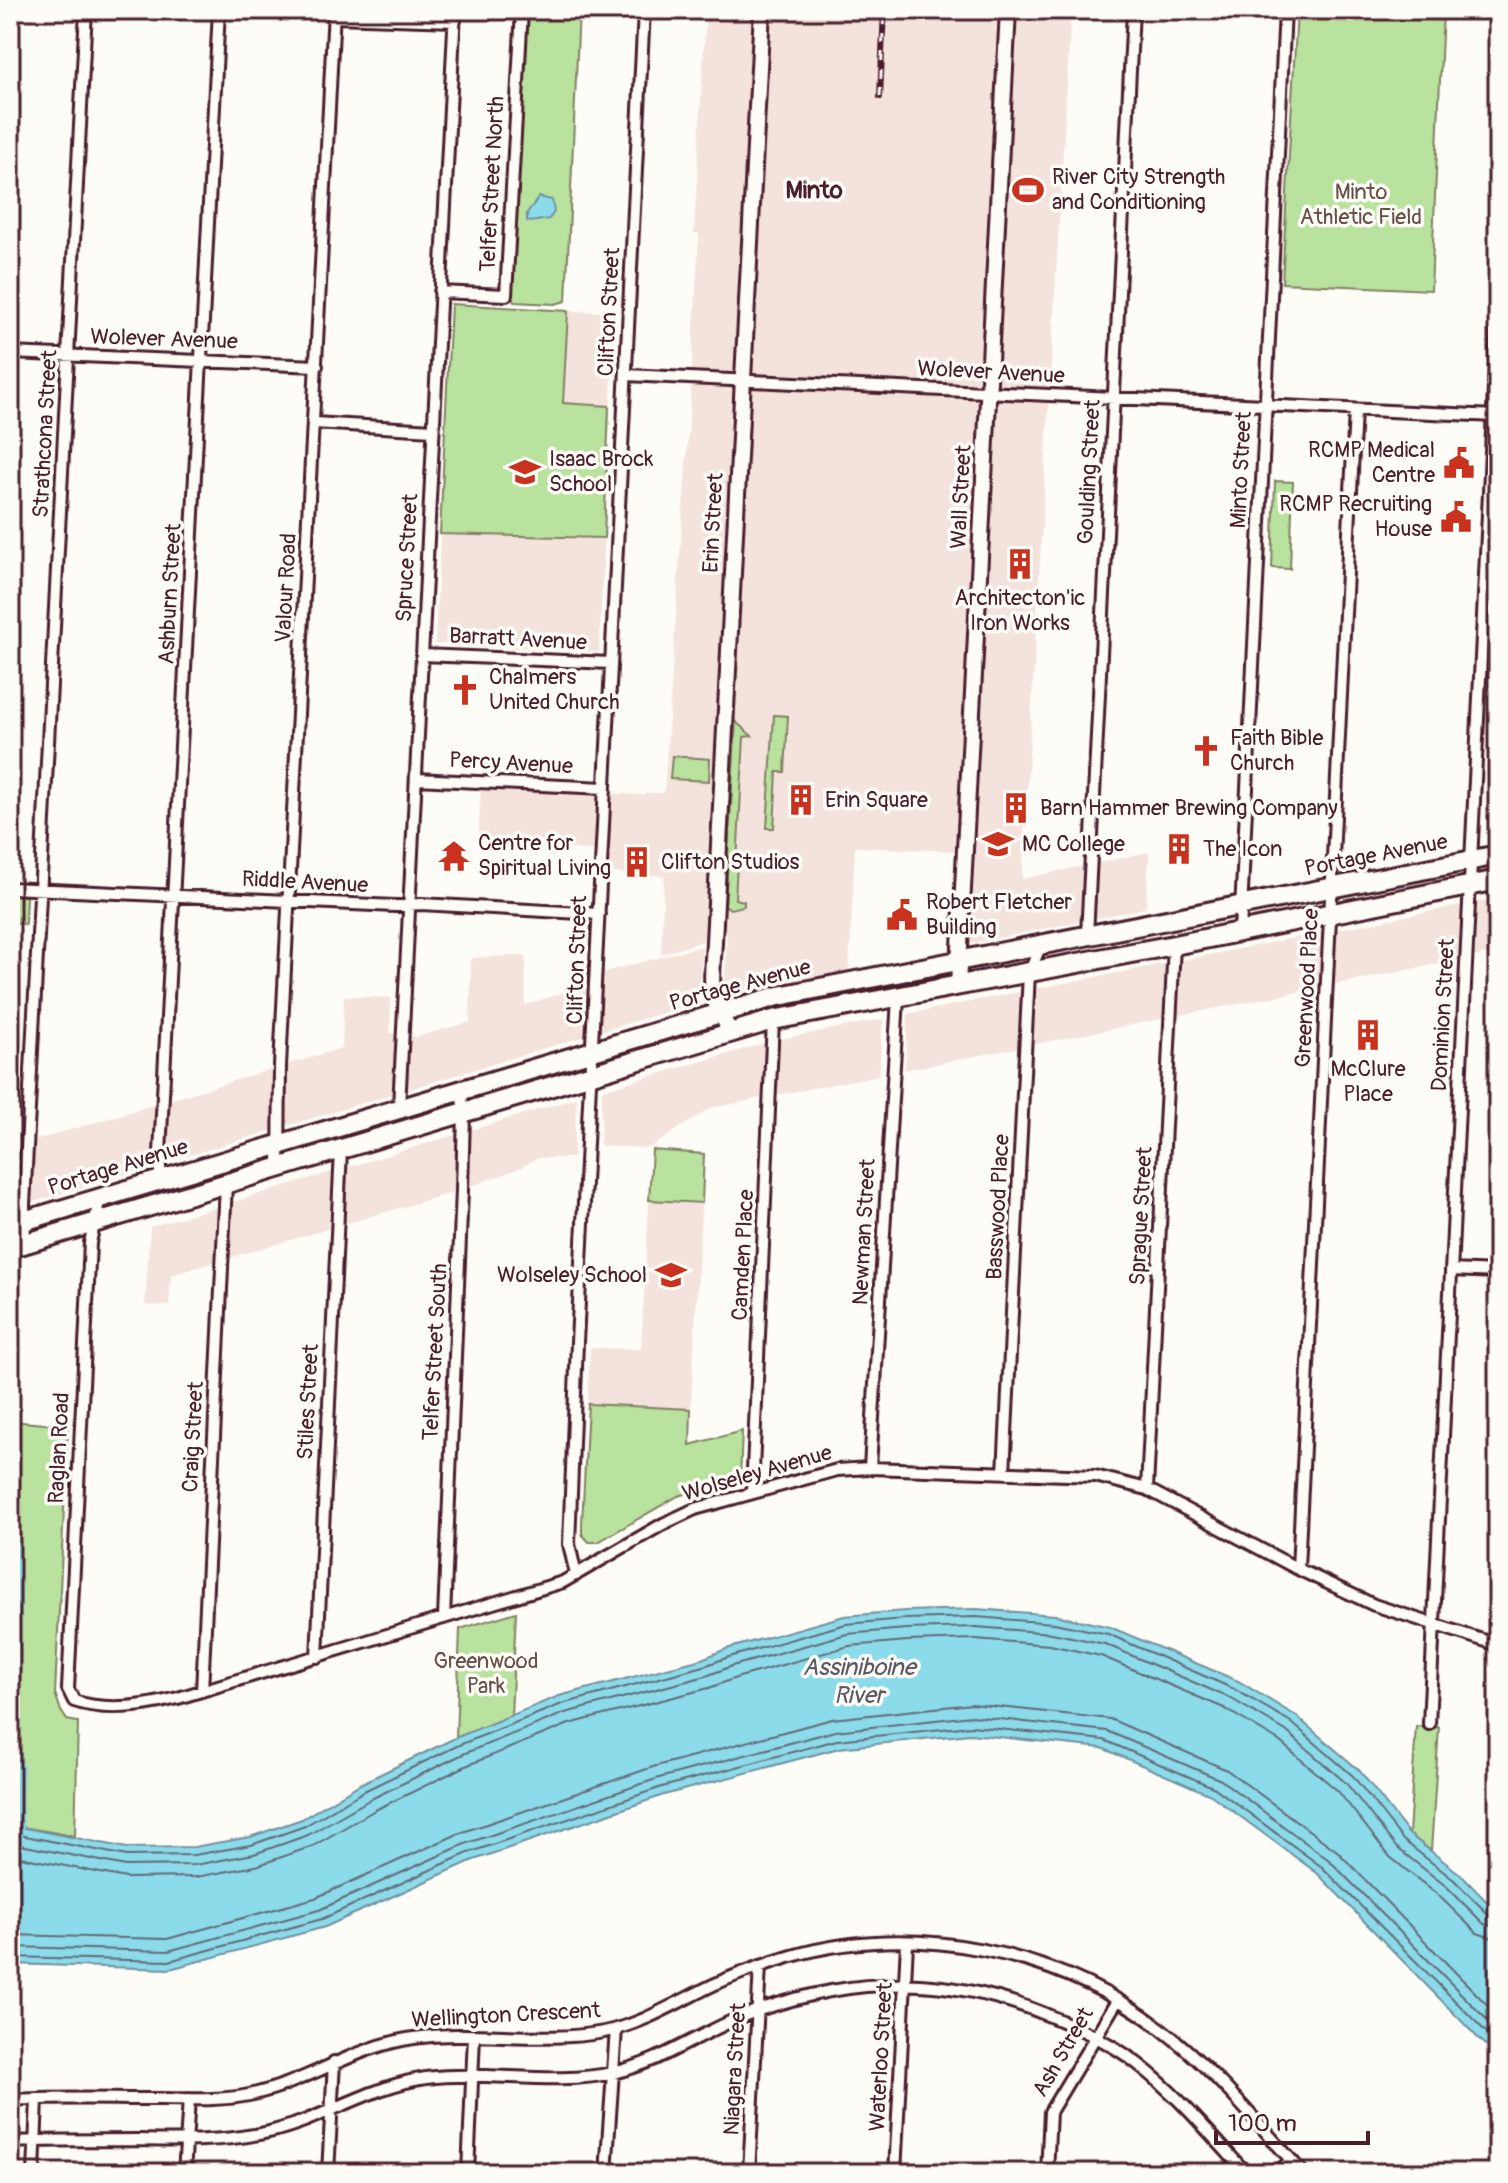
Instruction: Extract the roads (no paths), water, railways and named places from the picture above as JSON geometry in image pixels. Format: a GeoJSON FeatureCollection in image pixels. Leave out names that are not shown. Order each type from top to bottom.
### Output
{"type":"FeatureCollection","features":[{"type":"Feature","properties":{"kind":"highway","name":"Portage Avenue"},"geometry":{"type":"LineString","coordinates":[[17,1222],[774,997],[1498,855]]}},
{"type":"Feature","properties":{"kind":"highway","name":"Portage Avenue"},"geometry":{"type":"LineString","coordinates":[[18,1246],[773,1020],[1498,880]]}},
{"type":"Feature","properties":{"kind":"main road","name":"Erin Street"},"geometry":{"type":"LineString","coordinates":[[718,1014],[712,999],[714,942],[762,10]]}},
{"type":"Feature","properties":{"kind":"main road","name":"Wall Street"},"geometry":{"type":"LineString","coordinates":[[958,986],[1008,10]]}},
{"type":"Feature","properties":{"kind":"main road"},"geometry":{"type":"LineString","coordinates":[[718,1014],[732,1032]]}},
{"type":"Feature","properties":{"kind":"street","name":"Strathcona Street"},"geometry":{"type":"LineString","coordinates":[[18,1246],[70,355],[86,10]]}},
{"type":"Feature","properties":{"kind":"street","name":"Ashburn Street"},"geometry":{"type":"LineString","coordinates":[[160,1180],[219,10]]}},
{"type":"Feature","properties":{"kind":"street","name":"Telfer Street North"},"geometry":{"type":"LineString","coordinates":[[440,292],[506,295],[522,10]]}},
{"type":"Feature","properties":{"kind":"street","name":"Clifton Street"},"geometry":{"type":"LineString","coordinates":[[576,1575],[569,1544],[644,10]]}},
{"type":"Feature","properties":{"kind":"street","name":"Goulding Street"},"geometry":{"type":"LineString","coordinates":[[1087,936],[1133,10]]}},
{"type":"Feature","properties":{"kind":"street","name":"Minto Street"},"geometry":{"type":"LineString","coordinates":[[1240,932],[1285,10]]}},
{"type":"Feature","properties":{"kind":"street"},"geometry":{"type":"LineString","coordinates":[[334,14],[455,15]]}},
{"type":"Feature","properties":{"kind":"street","name":"Valour Road"},"geometry":{"type":"LineString","coordinates":[[279,1168],[334,14]]}},
{"type":"Feature","properties":{"kind":"street","name":"Spruce Street"},"geometry":{"type":"LineString","coordinates":[[399,1107],[455,15]]}},
{"type":"Feature","properties":{"kind":"street","name":"Dominion Street"},"geometry":{"type":"LineString","coordinates":[[1429,1724],[1498,308]]}},
{"type":"Feature","properties":{"kind":"street","name":"Wolever Avenue"},"geometry":{"type":"LineString","coordinates":[[10,353],[317,366]]}},
{"type":"Feature","properties":{"kind":"street","name":"Wolever Avenue"},"geometry":{"type":"LineString","coordinates":[[626,375],[1495,416]]}},
{"type":"Feature","properties":{"kind":"street","name":"Greenwood Place"},"geometry":{"type":"LineString","coordinates":[[1298,1569],[1355,410]]}},
{"type":"Feature","properties":{"kind":"street"},"geometry":{"type":"LineString","coordinates":[[314,423],[433,430]]}},
{"type":"Feature","properties":{"kind":"street","name":"Barratt Avenue"},"geometry":{"type":"LineString","coordinates":[[422,655],[611,663]]}},
{"type":"Feature","properties":{"kind":"street","name":"Percy Avenue"},"geometry":{"type":"LineString","coordinates":[[416,779],[605,788]]}},
{"type":"Feature","properties":{"kind":"street","name":"Riddle Avenue"},"geometry":{"type":"LineString","coordinates":[[10,888],[599,914]]}},
{"type":"Feature","properties":{"kind":"street","name":"Basswood Place"},"geometry":{"type":"LineString","coordinates":[[1004,1473],[1029,973],[1041,945]]}},
{"type":"Feature","properties":{"kind":"street","name":"Sprague Street"},"geometry":{"type":"LineString","coordinates":[[1147,1489],[1174,945]]}},
{"type":"Feature","properties":{"kind":"street","name":"Newman Street"},"geometry":{"type":"LineString","coordinates":[[870,1468],[898,998]]}},
{"type":"Feature","properties":{"kind":"street","name":"Camden Place"},"geometry":{"type":"LineString","coordinates":[[752,1493],[773,1020]]}},
{"type":"Feature","properties":{"kind":"street","name":"Telfer Street South"},"geometry":{"type":"LineString","coordinates":[[444,1618],[464,1113],[461,1089]]}},
{"type":"Feature","properties":{"kind":"street","name":"Stiles Street"},"geometry":{"type":"LineString","coordinates":[[317,1657],[341,1150]]}},
{"type":"Feature","properties":{"kind":"street","name":"Craig Street"},"geometry":{"type":"LineString","coordinates":[[202,1691],[226,1184]]}},
{"type":"Feature","properties":{"kind":"street","name":"Raglan Road"},"geometry":{"type":"LineString","coordinates":[[74,1701],[68,1689],[73,1558],[90,1243],[100,1197]]}},
{"type":"Feature","properties":{"kind":"street"},"geometry":{"type":"LineString","coordinates":[[1451,1270],[1498,1272]]}},
{"type":"Feature","properties":{"kind":"street","name":"Wolseley Avenue"},"geometry":{"type":"LineString","coordinates":[[74,1701],[89,1705],[142,1705],[202,1691],[563,1582],[684,1513],[837,1470],[870,1468],[1095,1476],[1147,1489],[1298,1569],[1374,1605],[1498,1645]]}},
{"type":"Feature","properties":{"kind":"street","name":"Waterloo Street"},"geometry":{"type":"LineString","coordinates":[[895,2173],[907,1943]]}},
{"type":"Feature","properties":{"kind":"street","name":"Wellington Crescent"},"geometry":{"type":"LineString","coordinates":[[10,2100],[229,2098],[291,2083],[366,2049],[409,2038],[565,2037],[616,2029],[640,2022],[715,1984],[760,1966],[834,1948],[945,1944],[1034,1963],[1117,2001],[1157,2026],[1204,2065],[1303,2173]]}},
{"type":"Feature","properties":{"kind":"street","name":"Niagara Street"},"geometry":{"type":"LineString","coordinates":[[749,2173],[760,1966]]}},
{"type":"Feature","properties":{"kind":"street"},"geometry":{"type":"LineString","coordinates":[[10,2142],[232,2138],[270,2132],[373,2091],[404,2083],[443,2077],[549,2078],[612,2073],[656,2060],[758,2010],[833,1990],[905,1983],[966,1989],[1010,2001],[1095,2035],[1137,2063],[1177,2098],[1246,2173]]}},
{"type":"Feature","properties":{"kind":"street","name":"Ash Street"},"geometry":{"type":"LineString","coordinates":[[1047,2173],[1050,2112],[1117,2001]]}},
{"type":"Feature","properties":{"kind":"street"},"geometry":{"type":"LineString","coordinates":[[606,2173],[616,2029]]}},
{"type":"Feature","properties":{"kind":"street"},"geometry":{"type":"LineString","coordinates":[[468,2173],[474,2036]]}},
{"type":"Feature","properties":{"kind":"street"},"geometry":{"type":"LineString","coordinates":[[328,2173],[334,2062]]}},
{"type":"Feature","properties":{"kind":"street"},"geometry":{"type":"LineString","coordinates":[[34,2173],[37,2099]]}},
{"type":"Feature","properties":{"kind":"street"},"geometry":{"type":"LineString","coordinates":[[184,2173],[189,2099]]}},
{"type":"Feature","properties":{"kind":"street"},"geometry":{"type":"LineString","coordinates":[[1276,2173],[1291,2161]]}},
{"type":"Feature","properties":{"kind":"water"},"geometry":{"type":"Polygon","coordinates":[[[539,197],[552,200],[554,212],[549,219],[527,221],[527,213],[539,197]]]}},
{"type":"Feature","properties":{"kind":"water","name":"Assiniboine River"},"geometry":{"type":"Polygon","coordinates":[[[976,1609],[1055,1615],[1110,1627],[1238,1681],[1296,1716],[1359,1770],[1409,1834],[1460,1874],[1498,1913],[1498,2055],[1317,1873],[1211,1795],[1102,1748],[970,1734],[839,1748],[664,1795],[471,1861],[325,1927],[170,1969],[10,1964],[10,1825],[127,1848],[194,1847],[250,1837],[302,1819],[360,1784],[455,1738],[559,1696],[702,1659],[726,1649],[844,1616],[976,1609]]]}},
{"type":"Feature","properties":{"kind":"waterway"},"geometry":{"type":"LineString","coordinates":[[10,1538],[13,1603],[10,1682]]}},
{"type":"Feature","properties":{"kind":"waterway"},"geometry":{"type":"LineString","coordinates":[[10,1746],[15,1769],[15,1825],[10,1880]]}},
{"type":"Feature","properties":{"kind":"railway"},"geometry":{"type":"LineString","coordinates":[[880,97],[884,10]]}},
{"type":"Feature","properties":{"kind":"place","name":"River City Strength and Conditioning"},"geometry":{"type":"Point","coordinates":[1028,190]}},
{"type":"Feature","properties":{"kind":"place","name":"RCMP Medical Centre"},"geometry":{"type":"Point","coordinates":[1459,463]}},
{"type":"Feature","properties":{"kind":"place","name":"Isaac Brock School"},"geometry":{"type":"Point","coordinates":[525,472]}},
{"type":"Feature","properties":{"kind":"place","name":"RCMP Recruiting House"},"geometry":{"type":"Point","coordinates":[1456,517]}},
{"type":"Feature","properties":{"kind":"place","name":"Architecton'ic Iron Works"},"geometry":{"type":"Point","coordinates":[1020,564]}},
{"type":"Feature","properties":{"kind":"place","name":"Chalmers United Church"},"geometry":{"type":"Point","coordinates":[465,690]}},
{"type":"Feature","properties":{"kind":"place","name":"Faith Bible Church"},"geometry":{"type":"Point","coordinates":[1206,751]}},
{"type":"Feature","properties":{"kind":"place","name":"Erin Square"},"geometry":{"type":"Point","coordinates":[801,800]}},
{"type":"Feature","properties":{"kind":"place","name":"Barn Hammer Brewing Company"},"geometry":{"type":"Point","coordinates":[1016,808]}},
{"type":"Feature","properties":{"kind":"place","name":"MC College"},"geometry":{"type":"Point","coordinates":[998,844]}},
{"type":"Feature","properties":{"kind":"place","name":"The Icon"},"geometry":{"type":"Point","coordinates":[1179,849]}},
{"type":"Feature","properties":{"kind":"place","name":"Centre for Spiritual Living"},"geometry":{"type":"Point","coordinates":[454,856]}},
{"type":"Feature","properties":{"kind":"place","name":"Clifton Studios"},"geometry":{"type":"Point","coordinates":[637,862]}},
{"type":"Feature","properties":{"kind":"place","name":"Robert Fletcher Building"},"geometry":{"type":"Point","coordinates":[902,915]}},
{"type":"Feature","properties":{"kind":"place","name":"McClure Place"},"geometry":{"type":"Point","coordinates":[1368,1035]}},
{"type":"Feature","properties":{"kind":"place","name":"Wolseley School"},"geometry":{"type":"Point","coordinates":[671,1275]}},
{"type":"Feature","properties":{"kind":"district","name":"Minto"},"geometry":{"type":"Point","coordinates":[814,190]}},
{"type":"Feature","properties":{"kind":"park label","name":"Minto Athletic Field"},"geometry":{"type":"Point","coordinates":[1361,204]}},
{"type":"Feature","properties":{"kind":"park label","name":"Greenwood Park"},"geometry":{"type":"Point","coordinates":[486,1674]}}]}
